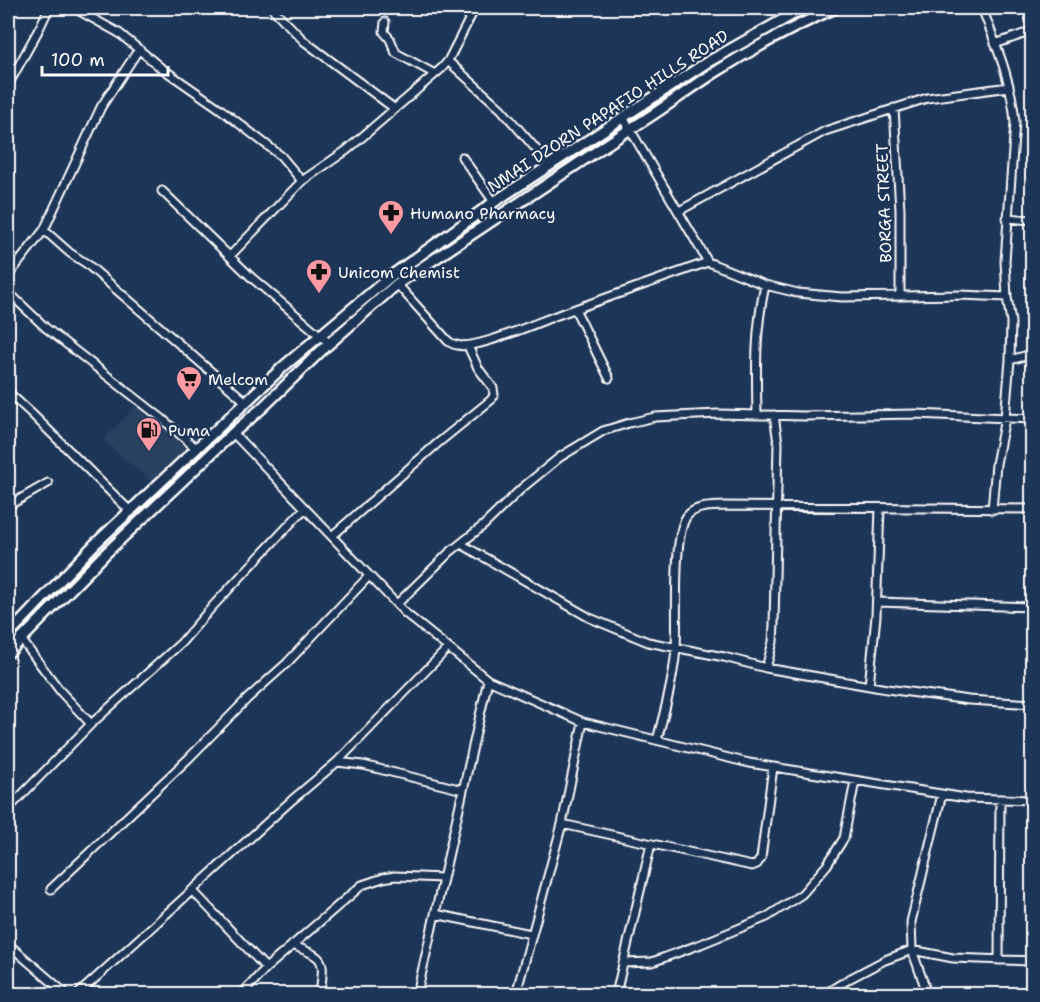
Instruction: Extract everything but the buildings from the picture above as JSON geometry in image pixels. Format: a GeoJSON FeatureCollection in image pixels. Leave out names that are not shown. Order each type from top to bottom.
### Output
{"type":"FeatureCollection","features":[{"type":"Feature","properties":{"kind":"street"},"geometry":{"type":"LineString","coordinates":[[8,85],[49,8]]}},
{"type":"Feature","properties":{"kind":"street"},"geometry":{"type":"LineString","coordinates":[[74,8],[119,33],[160,67],[219,108],[274,150],[302,181]]}},
{"type":"Feature","properties":{"kind":"street"},"geometry":{"type":"LineString","coordinates":[[275,8],[284,22],[304,41],[395,109]]}},
{"type":"Feature","properties":{"kind":"street"},"geometry":{"type":"LineString","coordinates":[[230,256],[302,181],[347,150],[448,61],[475,8]]}},
{"type":"Feature","properties":{"kind":"street","name":"NMAI DZORN PAPAFIO HILLS ROAD"},"geometry":{"type":"LineString","coordinates":[[8,635],[94,545],[246,402],[320,335],[412,260],[494,202],[706,63],[789,11],[804,8]]}},
{"type":"Feature","properties":{"kind":"street","name":"NMAI DZORN PAPAFIO HILLS ROAD"},"geometry":{"type":"LineString","coordinates":[[8,653],[104,555],[329,343],[397,284],[630,129],[661,111],[714,73],[772,39],[835,8]]}},
{"type":"Feature","properties":{"kind":"street"},"geometry":{"type":"LineString","coordinates":[[982,8],[1013,100],[1015,122],[1005,261],[1011,322],[1010,360],[1005,418],[996,464],[992,510]]}},
{"type":"Feature","properties":{"kind":"street"},"geometry":{"type":"LineString","coordinates":[[385,22],[384,32],[396,53],[435,74]]}},
{"type":"Feature","properties":{"kind":"street"},"geometry":{"type":"LineString","coordinates":[[995,44],[1032,30]]}},
{"type":"Feature","properties":{"kind":"street"},"geometry":{"type":"LineString","coordinates":[[8,276],[44,230],[101,107],[139,49]]}},
{"type":"Feature","properties":{"kind":"street"},"geometry":{"type":"LineString","coordinates":[[448,61],[501,109],[550,165]]}},
{"type":"Feature","properties":{"kind":"street"},"geometry":{"type":"LineString","coordinates":[[679,212],[778,155],[825,131],[927,98],[1009,87]]}},
{"type":"Feature","properties":{"kind":"street","name":"BORGA STREET"},"geometry":{"type":"LineString","coordinates":[[894,108],[900,210],[900,296]]}},
{"type":"Feature","properties":{"kind":"street"},"geometry":{"type":"LineString","coordinates":[[624,118],[708,262],[765,285],[831,296],[1007,297]]}},
{"type":"Feature","properties":{"kind":"street"},"geometry":{"type":"LineString","coordinates":[[462,157],[494,202]]}},
{"type":"Feature","properties":{"kind":"street"},"geometry":{"type":"LineString","coordinates":[[162,191],[252,278],[329,343]]}},
{"type":"Feature","properties":{"kind":"street"},"geometry":{"type":"LineString","coordinates":[[1007,218],[1032,220]]}},
{"type":"Feature","properties":{"kind":"street"},"geometry":{"type":"LineString","coordinates":[[44,230],[70,253],[87,264],[184,351],[246,402]]}},
{"type":"Feature","properties":{"kind":"street"},"geometry":{"type":"LineString","coordinates":[[397,284],[448,341],[457,346],[499,337],[556,314],[708,262]]}},
{"type":"Feature","properties":{"kind":"street"},"geometry":{"type":"LineString","coordinates":[[757,414],[756,343],[765,285]]}},
{"type":"Feature","properties":{"kind":"street"},"geometry":{"type":"LineString","coordinates":[[8,292],[46,328],[198,449]]}},
{"type":"Feature","properties":{"kind":"street"},"geometry":{"type":"LineString","coordinates":[[575,309],[609,378]]}},
{"type":"Feature","properties":{"kind":"street"},"geometry":{"type":"LineString","coordinates":[[332,536],[491,400],[494,395],[493,388],[478,368],[468,345]]}},
{"type":"Feature","properties":{"kind":"street"},"geometry":{"type":"LineString","coordinates":[[1010,360],[1032,354]]}},
{"type":"Feature","properties":{"kind":"street"},"geometry":{"type":"LineString","coordinates":[[8,392],[131,512]]}},
{"type":"Feature","properties":{"kind":"street"},"geometry":{"type":"LineString","coordinates":[[397,604],[522,488],[560,457],[603,431],[655,417],[757,414],[916,414],[1032,418]]}},
{"type":"Feature","properties":{"kind":"street"},"geometry":{"type":"LineString","coordinates":[[766,668],[774,624],[778,443],[774,415]]}},
{"type":"Feature","properties":{"kind":"street"},"geometry":{"type":"LineString","coordinates":[[233,433],[397,604],[488,680],[583,722],[749,763],[966,798],[1032,800]]}},
{"type":"Feature","properties":{"kind":"street"},"geometry":{"type":"LineString","coordinates":[[8,506],[48,483]]}},
{"type":"Feature","properties":{"kind":"street"},"geometry":{"type":"LineString","coordinates":[[657,740],[672,685],[676,648],[679,555],[682,525],[688,514],[702,507],[1032,509]]}},
{"type":"Feature","properties":{"kind":"street"},"geometry":{"type":"LineString","coordinates":[[8,809],[91,724],[181,643],[305,508]]}},
{"type":"Feature","properties":{"kind":"street"},"geometry":{"type":"LineString","coordinates":[[869,686],[877,602],[880,508]]}},
{"type":"Feature","properties":{"kind":"street"},"geometry":{"type":"LineString","coordinates":[[461,544],[590,618],[648,642],[766,668],[869,686],[969,700],[1032,704]]}},
{"type":"Feature","properties":{"kind":"street"},"geometry":{"type":"LineString","coordinates":[[51,889],[287,663],[369,576]]}},
{"type":"Feature","properties":{"kind":"street"},"geometry":{"type":"LineString","coordinates":[[877,602],[1032,607]]}},
{"type":"Feature","properties":{"kind":"street"},"geometry":{"type":"LineString","coordinates":[[21,639],[37,657],[61,692],[91,724]]}},
{"type":"Feature","properties":{"kind":"street"},"geometry":{"type":"LineString","coordinates":[[78,994],[337,762],[448,648]]}},
{"type":"Feature","properties":{"kind":"street"},"geometry":{"type":"LineString","coordinates":[[417,994],[488,680]]}},
{"type":"Feature","properties":{"kind":"street"},"geometry":{"type":"LineString","coordinates":[[516,994],[562,824],[583,722]]}},
{"type":"Feature","properties":{"kind":"street"},"geometry":{"type":"LineString","coordinates":[[337,762],[363,765],[463,790]]}},
{"type":"Feature","properties":{"kind":"street"},"geometry":{"type":"LineString","coordinates":[[562,824],[752,866],[757,864],[761,858],[773,767]]}},
{"type":"Feature","properties":{"kind":"street"},"geometry":{"type":"LineString","coordinates":[[623,963],[652,962],[701,944],[767,916],[802,894],[827,865],[844,838],[855,781]]}},
{"type":"Feature","properties":{"kind":"street"},"geometry":{"type":"LineString","coordinates":[[926,994],[912,950],[911,930],[915,903],[942,794]]}},
{"type":"Feature","properties":{"kind":"street"},"geometry":{"type":"LineString","coordinates":[[999,960],[1000,799]]}},
{"type":"Feature","properties":{"kind":"street"},"geometry":{"type":"LineString","coordinates":[[616,994],[651,844]]}},
{"type":"Feature","properties":{"kind":"street"},"geometry":{"type":"LineString","coordinates":[[242,994],[266,968],[362,885],[395,876],[443,878]]}},
{"type":"Feature","properties":{"kind":"street"},"geometry":{"type":"LineString","coordinates":[[192,890],[266,968]]}},
{"type":"Feature","properties":{"kind":"street"},"geometry":{"type":"LineString","coordinates":[[435,914],[531,934]]}},
{"type":"Feature","properties":{"kind":"street"},"geometry":{"type":"LineString","coordinates":[[8,944],[66,994]]}},
{"type":"Feature","properties":{"kind":"street"},"geometry":{"type":"LineString","coordinates":[[292,945],[315,954],[321,960],[323,968],[320,994]]}},
{"type":"Feature","properties":{"kind":"street"},"geometry":{"type":"LineString","coordinates":[[825,994],[885,960],[912,950],[953,958],[1032,961]]}},
{"type":"Feature","properties":{"kind":"shaded area"},"geometry":{"type":"Polygon","coordinates":[[[136,406],[190,451],[154,484],[103,440],[136,406]]]}},
{"type":"Feature","properties":{"kind":"place","name":"Humano Pharmacy"},"geometry":{"type":"Point","coordinates":[391,236]}},
{"type":"Feature","properties":{"kind":"place","name":"Unicom Chemist"},"geometry":{"type":"Point","coordinates":[319,295]}},
{"type":"Feature","properties":{"kind":"place","name":"Melcom"},"geometry":{"type":"Point","coordinates":[189,402]}},
{"type":"Feature","properties":{"kind":"place","name":"Puma"},"geometry":{"type":"Point","coordinates":[149,453]}}]}
